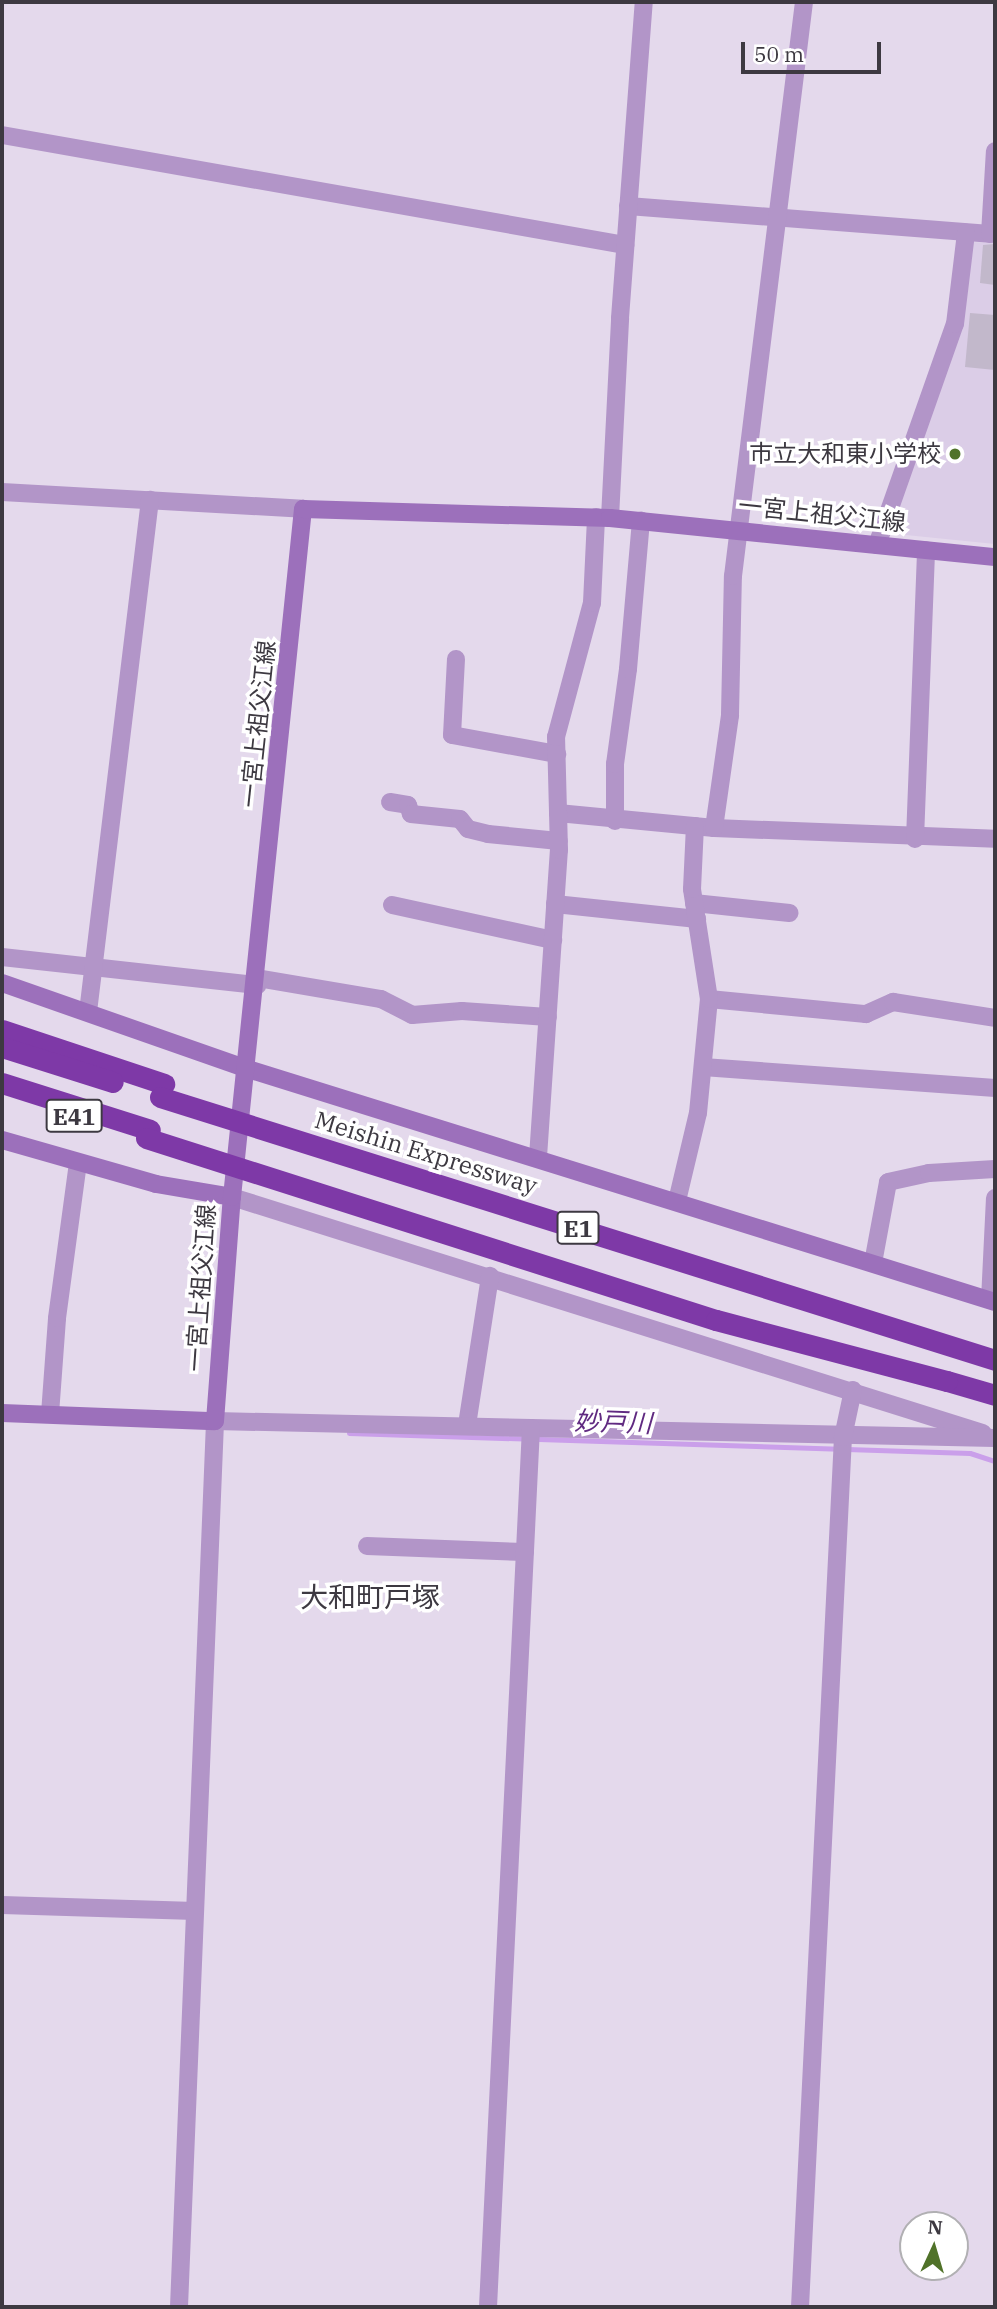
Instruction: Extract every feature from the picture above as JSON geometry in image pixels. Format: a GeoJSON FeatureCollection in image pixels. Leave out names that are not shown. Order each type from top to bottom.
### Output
{"type":"FeatureCollection","features":[{"type":"Feature","properties":{"kind":"highway"},"geometry":{"type":"LineString","coordinates":[[2,1030],[956,1347]]}},
{"type":"Feature","properties":{"kind":"highway","name":"Meishin Expressway"},"geometry":{"type":"LineString","coordinates":[[2,1047],[995,1360]]}},
{"type":"Feature","properties":{"kind":"highway","name":"E1"},"geometry":{"type":"LineString","coordinates":[[2,1083],[995,1395]]}},
{"type":"Feature","properties":{"kind":"highway","name":"E41"},"geometry":{"type":"LineString","coordinates":[[2,1093],[716,1320],[947,1381]]}},
{"type":"Feature","properties":{"kind":"main road","name":"一宮上祖父江線"},"geometry":{"type":"LineString","coordinates":[[215,1421],[232,1197],[257,982],[303,509],[603,517],[995,557]]}},
{"type":"Feature","properties":{"kind":"main road"},"geometry":{"type":"LineString","coordinates":[[2,983],[248,1069],[538,1157],[993,1301]]}},
{"type":"Feature","properties":{"kind":"main road"},"geometry":{"type":"LineString","coordinates":[[2,1140],[156,1184],[232,1197]]}},
{"type":"Feature","properties":{"kind":"main road"},"geometry":{"type":"LineString","coordinates":[[2,1413],[215,1421]]}},
{"type":"Feature","properties":{"kind":"street"},"geometry":{"type":"LineString","coordinates":[[538,1157],[559,841],[557,754],[562,704],[592,603],[603,517],[644,2]]}},
{"type":"Feature","properties":{"kind":"street"},"geometry":{"type":"LineString","coordinates":[[714,828],[730,715],[738,530],[804,2]]}},
{"type":"Feature","properties":{"kind":"street"},"geometry":{"type":"LineString","coordinates":[[2,135],[625,245]]}},
{"type":"Feature","properties":{"kind":"street"},"geometry":{"type":"LineString","coordinates":[[628,206],[990,234],[995,163]]}},
{"type":"Feature","properties":{"kind":"street"},"geometry":{"type":"LineString","coordinates":[[877,544],[955,324],[966,233]]}},
{"type":"Feature","properties":{"kind":"street"},"geometry":{"type":"LineString","coordinates":[[2,492],[303,509]]}},
{"type":"Feature","properties":{"kind":"street"},"geometry":{"type":"LineString","coordinates":[[88,1012],[150,500]]}},
{"type":"Feature","properties":{"kind":"street"},"geometry":{"type":"LineString","coordinates":[[615,821],[615,764],[630,656],[640,521]]}},
{"type":"Feature","properties":{"kind":"street"},"geometry":{"type":"LineString","coordinates":[[915,839],[926,550]]}},
{"type":"Feature","properties":{"kind":"street"},"geometry":{"type":"LineString","coordinates":[[456,659],[452,735],[557,754]]}},
{"type":"Feature","properties":{"kind":"street"},"geometry":{"type":"LineString","coordinates":[[390,802],[408,805],[411,814],[460,819],[468,828],[488,834],[559,841]]}},
{"type":"Feature","properties":{"kind":"street"},"geometry":{"type":"LineString","coordinates":[[558,813],[615,821],[714,828],[915,839],[995,839]]}},
{"type":"Feature","properties":{"kind":"street"},"geometry":{"type":"LineString","coordinates":[[677,1201],[698,1112],[709,999],[696,911],[695,826]]}},
{"type":"Feature","properties":{"kind":"street"},"geometry":{"type":"LineString","coordinates":[[555,904],[789,913]]}},
{"type":"Feature","properties":{"kind":"street"},"geometry":{"type":"LineString","coordinates":[[392,905],[553,940]]}},
{"type":"Feature","properties":{"kind":"street"},"geometry":{"type":"LineString","coordinates":[[2,957],[257,982],[381,999],[412,1015],[462,1011],[548,1017]]}},
{"type":"Feature","properties":{"kind":"street"},"geometry":{"type":"LineString","coordinates":[[709,999],[866,1014],[893,1002],[995,1018]]}},
{"type":"Feature","properties":{"kind":"street"},"geometry":{"type":"LineString","coordinates":[[703,1067],[995,1088]]}},
{"type":"Feature","properties":{"kind":"street"},"geometry":{"type":"LineString","coordinates":[[50,1415],[57,1318],[78,1163]]}},
{"type":"Feature","properties":{"kind":"street"},"geometry":{"type":"LineString","coordinates":[[873,1263],[888,1182],[929,1173],[995,1169]]}},
{"type":"Feature","properties":{"kind":"street"},"geometry":{"type":"LineString","coordinates":[[232,1197],[853,1390],[995,1437]]}},
{"type":"Feature","properties":{"kind":"street"},"geometry":{"type":"LineString","coordinates":[[993,1301],[995,1198]]}},
{"type":"Feature","properties":{"kind":"street"},"geometry":{"type":"LineString","coordinates":[[467,1425],[490,1276]]}},
{"type":"Feature","properties":{"kind":"street"},"geometry":{"type":"LineString","coordinates":[[800,2307],[843,1445],[853,1390]]}},
{"type":"Feature","properties":{"kind":"street"},"geometry":{"type":"LineString","coordinates":[[178,2307],[215,1421],[467,1425],[531,1436],[843,1445],[995,1437]]}},
{"type":"Feature","properties":{"kind":"street"},"geometry":{"type":"LineString","coordinates":[[488,2307],[531,1436]]}},
{"type":"Feature","properties":{"kind":"street"},"geometry":{"type":"LineString","coordinates":[[367,1546],[525,1552]]}},
{"type":"Feature","properties":{"kind":"street"},"geometry":{"type":"LineString","coordinates":[[2,1905],[195,1911]]}},
{"type":"Feature","properties":{"kind":"shaded area","name":"市立大和東小学校"},"geometry":{"type":"Polygon","coordinates":[[[995,233],[995,544],[886,533],[971,242],[994,243],[995,233]]]}},
{"type":"Feature","properties":{"kind":"building"},"geometry":{"type":"Polygon","coordinates":[[[995,244],[995,285],[980,283],[983,245],[995,244]]]}},
{"type":"Feature","properties":{"kind":"building"},"geometry":{"type":"Polygon","coordinates":[[[970,313],[995,315],[995,370],[965,367],[970,313]]]}},
{"type":"Feature","properties":{"kind":"waterway","name":"妙戸川"},"geometry":{"type":"LineString","coordinates":[[349,1433],[970,1453],[995,1461]]}},
{"type":"Feature","properties":{"kind":"place","name":"市立大和東小学校"},"geometry":{"type":"Point","coordinates":[955,454]}},
{"type":"Feature","properties":{"kind":"district","name":"大和町戸塚"},"geometry":{"type":"Point","coordinates":[370,1597]}}]}
